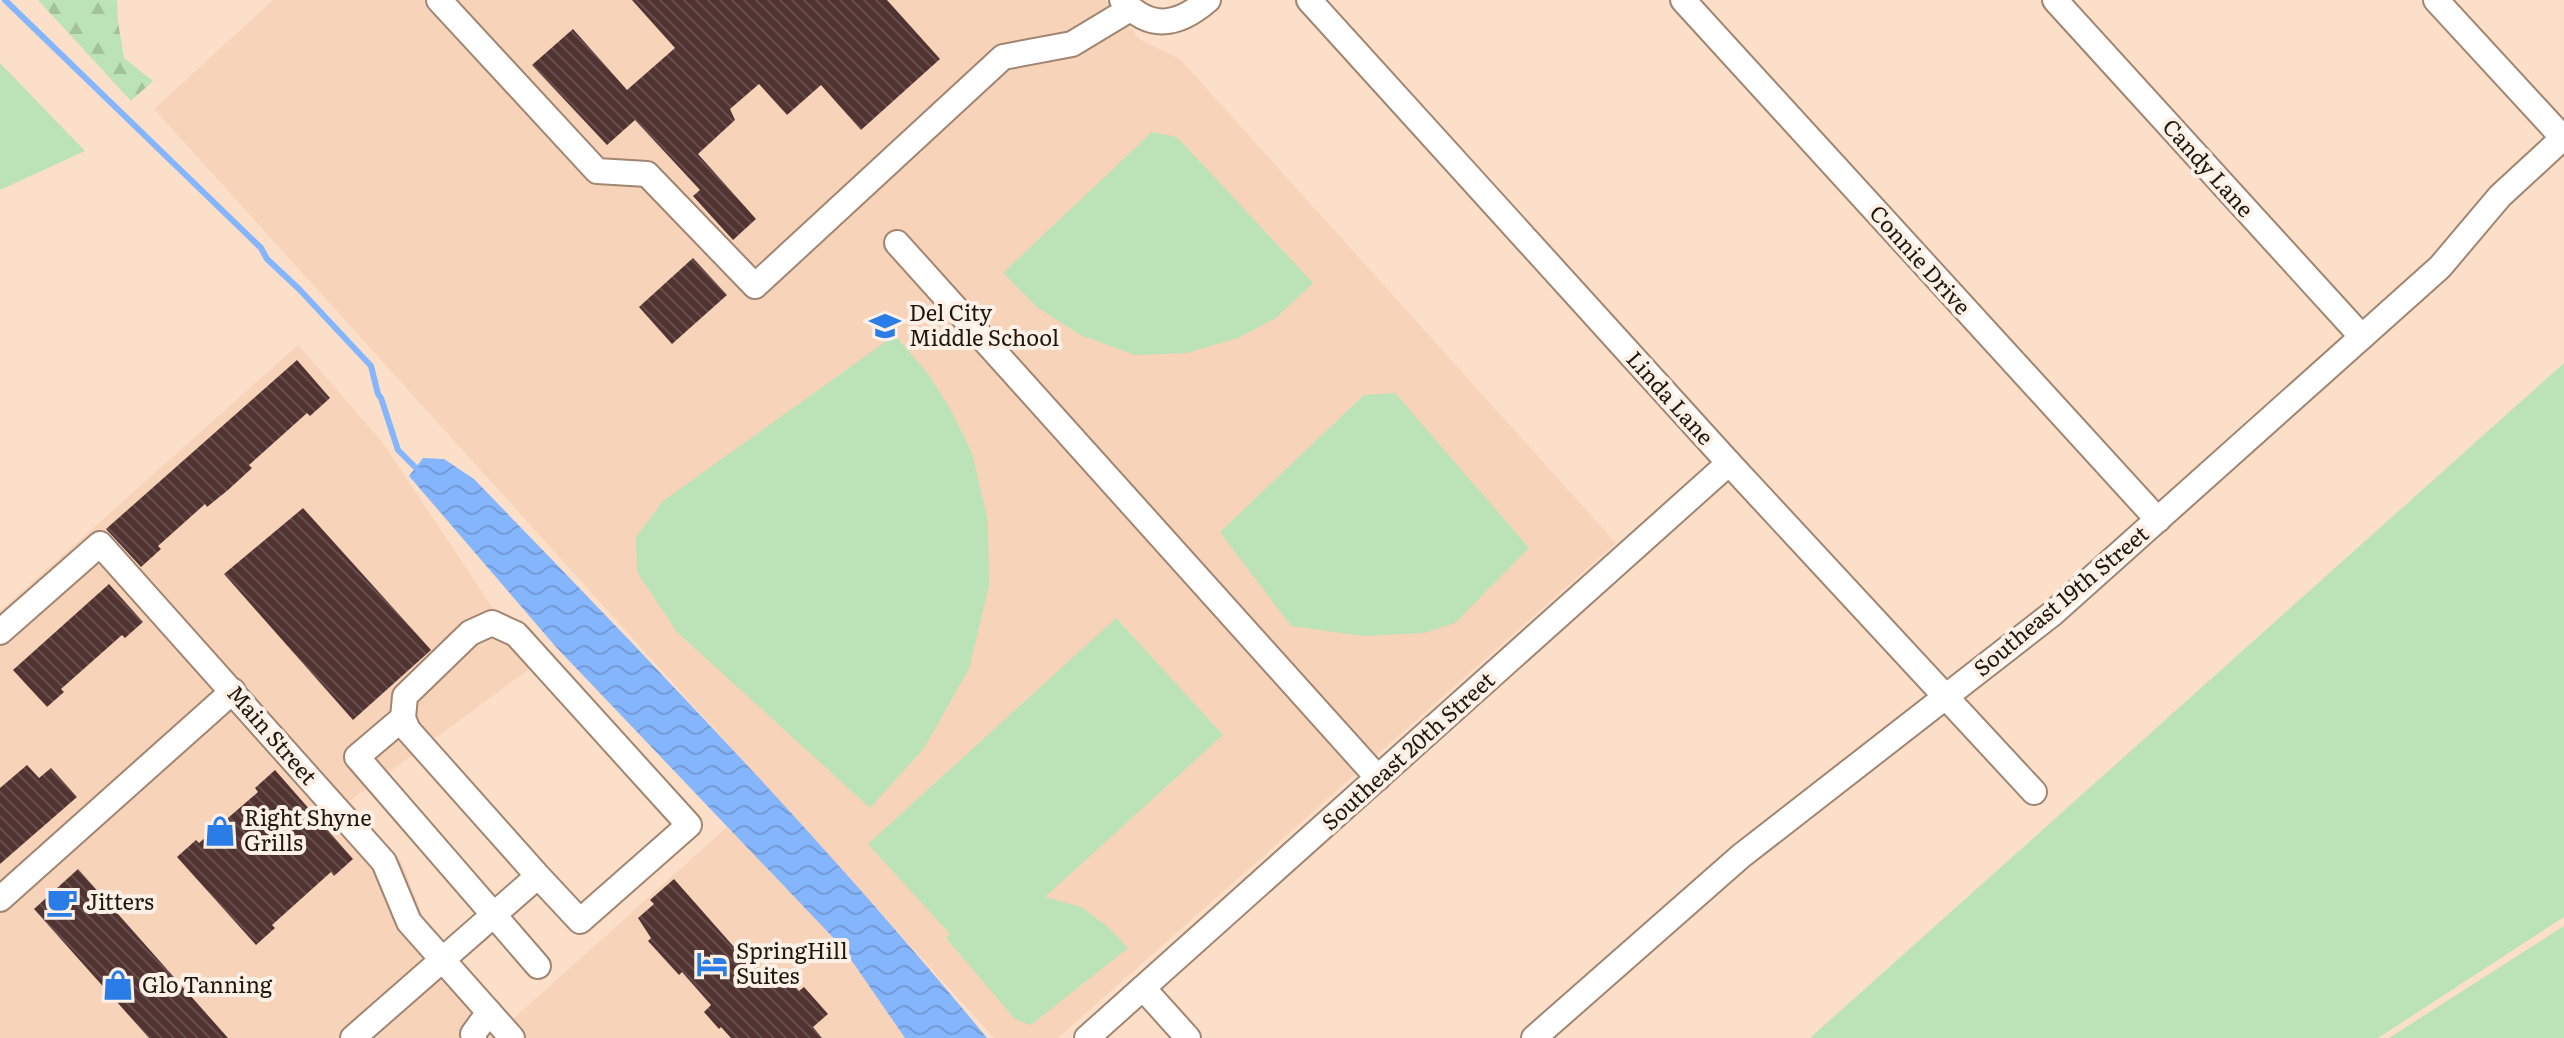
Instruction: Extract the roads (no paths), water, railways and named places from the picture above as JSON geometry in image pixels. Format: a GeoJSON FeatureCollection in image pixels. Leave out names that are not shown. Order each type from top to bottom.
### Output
{"type":"FeatureCollection","features":[{"type":"Feature","properties":{"kind":"street"},"geometry":{"type":"LineString","coordinates":[[439,0],[597,171],[647,174],[755,286],[1003,57],[1072,44],[1126,4],[1145,19],[1160,23],[1182,17],[1208,0]]}},
{"type":"Feature","properties":{"kind":"street","name":"Linda Lane"},"geometry":{"type":"LineString","coordinates":[[1309,0],[1729,463],[2034,792]]}},
{"type":"Feature","properties":{"kind":"street","name":"Connie Drive"},"geometry":{"type":"LineString","coordinates":[[1683,0],[2158,520]]}},
{"type":"Feature","properties":{"kind":"street","name":"Candy Lane"},"geometry":{"type":"LineString","coordinates":[[2055,0],[2362,337]]}},
{"type":"Feature","properties":{"kind":"street"},"geometry":{"type":"LineString","coordinates":[[2436,0],[2564,138]]}},
{"type":"Feature","properties":{"kind":"street","name":"Southeast 19th Street"},"geometry":{"type":"LineString","coordinates":[[1534,1038],[1741,856],[2052,614],[2440,267],[2500,196],[2564,138]]}},
{"type":"Feature","properties":{"kind":"street"},"geometry":{"type":"LineString","coordinates":[[897,243],[1378,778]]}},
{"type":"Feature","properties":{"kind":"street","name":"Southeast 20th Street"},"geometry":{"type":"LineString","coordinates":[[1087,1038],[1729,463]]}},
{"type":"Feature","properties":{"kind":"street","name":"Main Street"},"geometry":{"type":"LineString","coordinates":[[0,632],[100,544],[384,862],[409,922],[512,1038]]}},
{"type":"Feature","properties":{"kind":"street"},"geometry":{"type":"LineString","coordinates":[[492,623],[516,634],[689,825],[580,921],[538,876],[408,730],[403,718],[405,696],[470,633],[492,623]]}},
{"type":"Feature","properties":{"kind":"street"},"geometry":{"type":"LineString","coordinates":[[0,899],[233,691]]}},
{"type":"Feature","properties":{"kind":"street"},"geometry":{"type":"LineString","coordinates":[[403,718],[357,757],[538,966]]}},
{"type":"Feature","properties":{"kind":"street"},"geometry":{"type":"LineString","coordinates":[[353,1038],[538,876]]}},
{"type":"Feature","properties":{"kind":"street"},"geometry":{"type":"LineString","coordinates":[[1143,988],[1188,1038]]}},
{"type":"Feature","properties":{"kind":"street"},"geometry":{"type":"LineString","coordinates":[[474,1038],[473,1034],[489,1012]]}},
{"type":"Feature","properties":{"kind":"water"},"geometry":{"type":"Polygon","coordinates":[[[423,458],[444,459],[474,479],[800,823],[987,1038],[905,1038],[843,948],[556,647],[409,476],[423,458]]]}},
{"type":"Feature","properties":{"kind":"waterway"},"geometry":{"type":"LineString","coordinates":[[5,0],[261,248],[267,259],[371,366],[398,450],[421,473]]}},
{"type":"Feature","properties":{"kind":"place","name":"Del City Middle School"},"geometry":{"type":"Point","coordinates":[885,326]}},
{"type":"Feature","properties":{"kind":"place","name":"Right Shyne Grills"},"geometry":{"type":"Point","coordinates":[220,831]}},
{"type":"Feature","properties":{"kind":"place","name":"Jitters"},"geometry":{"type":"Point","coordinates":[62,902]}},
{"type":"Feature","properties":{"kind":"place","name":"SpringHill Suites"},"geometry":{"type":"Point","coordinates":[712,964]}},
{"type":"Feature","properties":{"kind":"place","name":"Glo Tanning"},"geometry":{"type":"Point","coordinates":[118,985]}}]}
